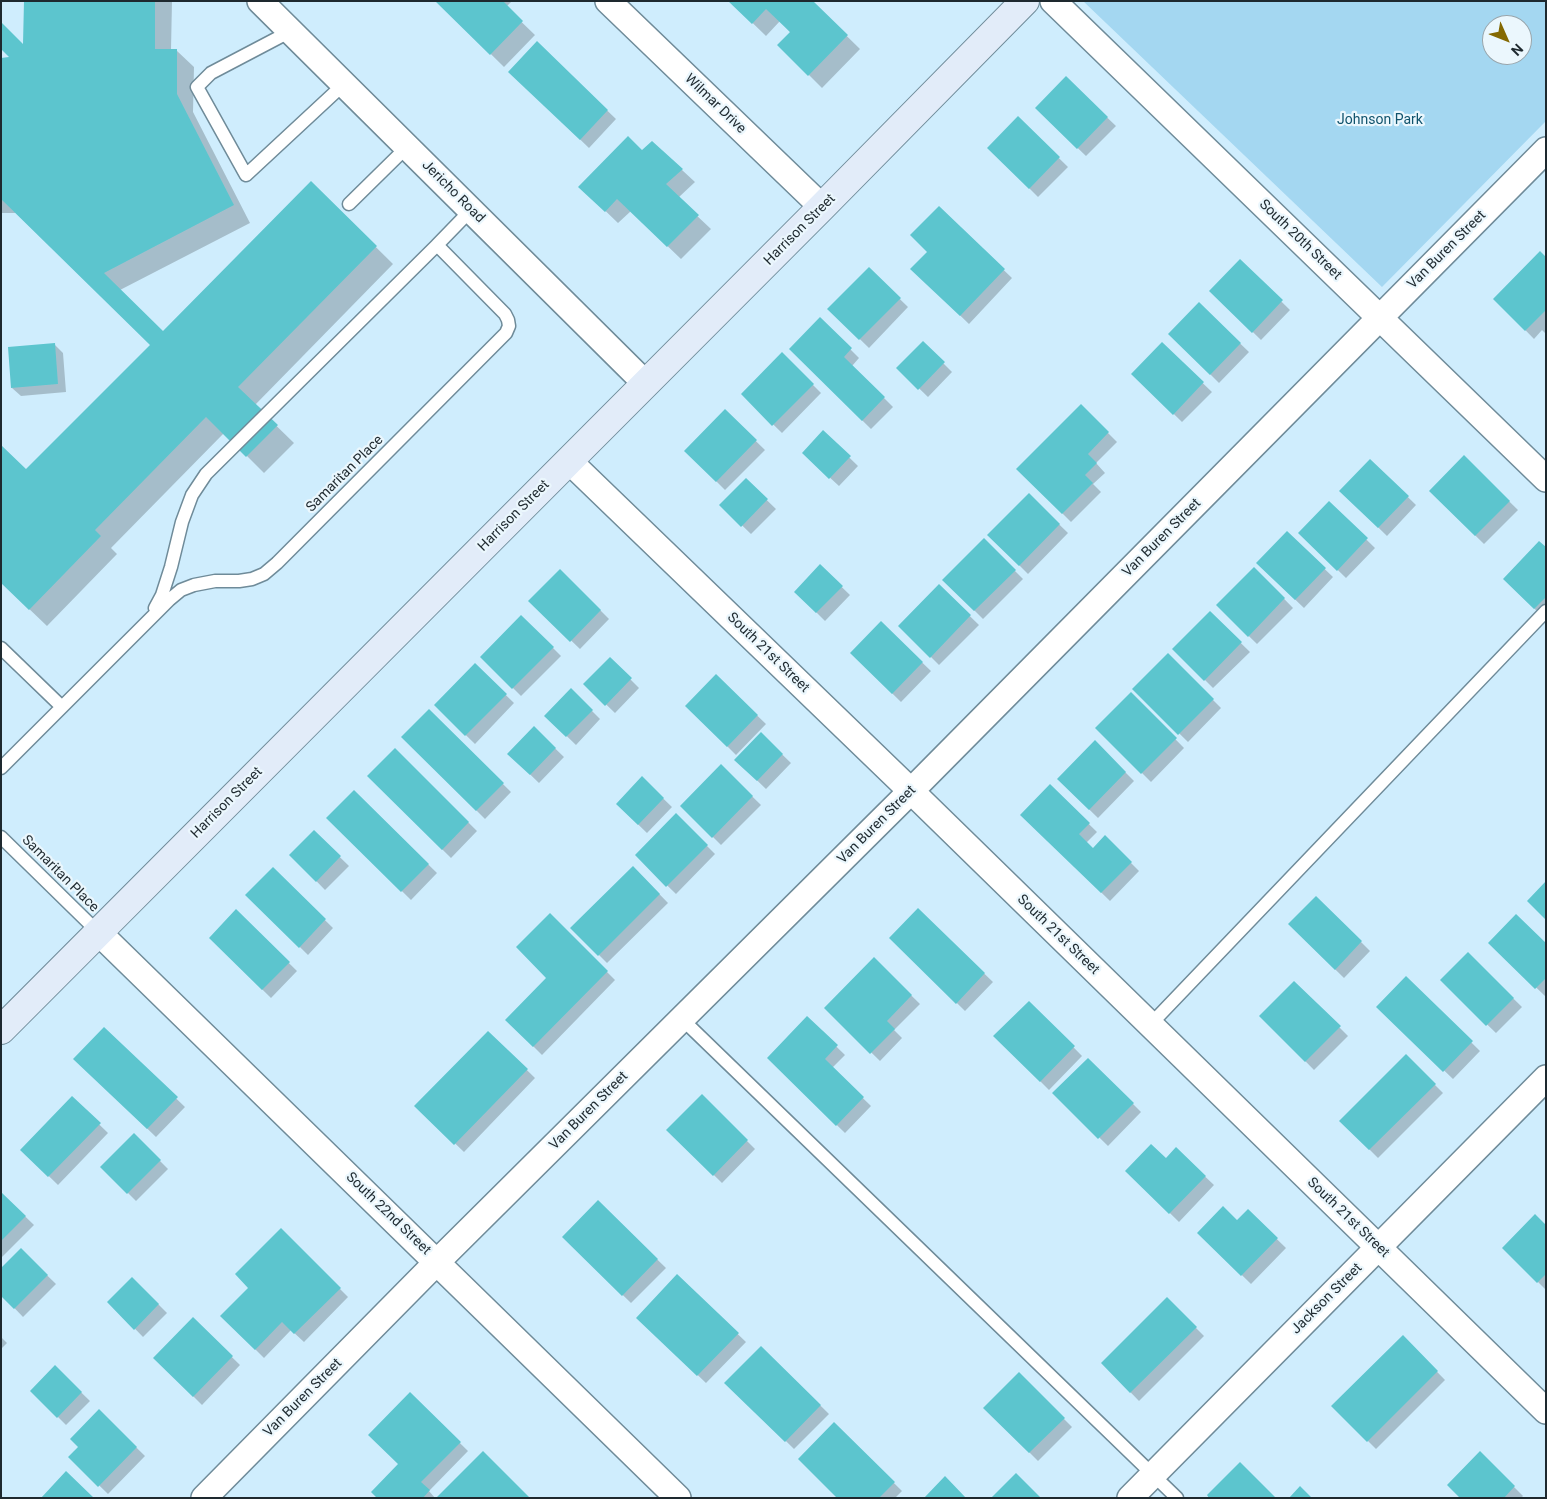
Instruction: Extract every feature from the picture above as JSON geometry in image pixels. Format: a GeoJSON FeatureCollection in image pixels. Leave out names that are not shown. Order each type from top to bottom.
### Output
{"type":"FeatureCollection","features":[{"type":"Feature","properties":{"kind":"street","name":"Jericho Road"},"geometry":{"type":"LineString","coordinates":[[260,1],[646,384]]}},
{"type":"Feature","properties":{"kind":"street","name":"Wilmar Drive"},"geometry":{"type":"LineString","coordinates":[[608,1],[822,207]]}},
{"type":"Feature","properties":{"kind":"street","name":"Harrison Street"},"geometry":{"type":"LineString","coordinates":[[1,1030],[646,384],[1025,1]]}},
{"type":"Feature","properties":{"kind":"street","name":"South 20th Street"},"geometry":{"type":"LineString","coordinates":[[1053,1],[1546,480]]}},
{"type":"Feature","properties":{"kind":"street","name":"Van Buren Street"},"geometry":{"type":"LineString","coordinates":[[204,1498],[911,791],[1546,150]]}},
{"type":"Feature","properties":{"kind":"street","name":"South 21st Street"},"geometry":{"type":"LineString","coordinates":[[569,461],[911,791],[1546,1411]]}},
{"type":"Feature","properties":{"kind":"street","name":"South 22nd Street"},"geometry":{"type":"LineString","coordinates":[[98,932],[678,1498]]}},
{"type":"Feature","properties":{"kind":"street","name":"Jackson Street"},"geometry":{"type":"LineString","coordinates":[[1130,1498],[1546,1078]]}},
{"type":"Feature","properties":{"kind":"lane"},"geometry":{"type":"LineString","coordinates":[[291,31],[211,73],[197,87],[246,176],[344,84]]}},
{"type":"Feature","properties":{"kind":"lane"},"geometry":{"type":"LineString","coordinates":[[350,204],[407,147]]}},
{"type":"Feature","properties":{"kind":"lane"},"geometry":{"type":"LineString","coordinates":[[148,621],[162,595],[182,522],[192,495],[206,474],[471,210]]}},
{"type":"Feature","properties":{"kind":"lane","name":"Samaritan Place"},"geometry":{"type":"LineString","coordinates":[[1,768],[181,590],[194,585],[215,581],[252,579],[264,574],[278,563],[506,333],[509,326],[505,314],[437,245]]}},
{"type":"Feature","properties":{"kind":"lane"},"geometry":{"type":"LineString","coordinates":[[1150,1025],[1546,611]]}},
{"type":"Feature","properties":{"kind":"lane"},"geometry":{"type":"LineString","coordinates":[[1,648],[62,707]]}},
{"type":"Feature","properties":{"kind":"lane","name":"Samaritan Place"},"geometry":{"type":"LineString","coordinates":[[1,837],[98,932]]}},
{"type":"Feature","properties":{"kind":"lane"},"geometry":{"type":"LineString","coordinates":[[682,1019],[1177,1498]]}},
{"type":"Feature","properties":{"kind":"green space","name":"Johnson Park"},"geometry":{"type":"Polygon","coordinates":[[[1083,1],[1546,1],[1546,121],[1382,287],[1083,1]]]}},
{"type":"Feature","properties":{"kind":"building"},"geometry":{"type":"Polygon","coordinates":[[[24,1],[155,1],[155,49],[177,49],[177,94],[234,205],[104,273],[163,331],[311,181],[377,246],[238,387],[278,425],[246,457],[206,417],[95,530],[101,536],[29,610],[1,583],[1,445],[26,469],[150,345],[1,199],[1,58],[9,57],[1,49],[1,22],[23,44],[24,1]]]}},
{"type":"Feature","properties":{"kind":"building"},"geometry":{"type":"Polygon","coordinates":[[[435,1],[503,1],[523,21],[490,55],[435,1]]]}},
{"type":"Feature","properties":{"kind":"building"},"geometry":{"type":"Polygon","coordinates":[[[728,1],[813,1],[848,35],[808,76],[777,45],[790,32],[766,9],[752,24],[728,1]]]}},
{"type":"Feature","properties":{"kind":"building"},"geometry":{"type":"Polygon","coordinates":[[[537,41],[608,110],[580,140],[508,72],[537,41]]]}},
{"type":"Feature","properties":{"kind":"building"},"geometry":{"type":"Polygon","coordinates":[[[1066,76],[1108,117],[1077,149],[1035,108],[1066,76]]]}},
{"type":"Feature","properties":{"kind":"building"},"geometry":{"type":"Polygon","coordinates":[[[1018,116],[1060,157],[1029,189],[987,148],[1018,116]]]}},
{"type":"Feature","properties":{"kind":"building"},"geometry":{"type":"Polygon","coordinates":[[[628,136],[642,150],[652,141],[683,169],[666,184],[699,215],[667,247],[617,199],[605,212],[578,187],[628,136]]]}},
{"type":"Feature","properties":{"kind":"building"},"geometry":{"type":"Polygon","coordinates":[[[939,206],[1005,269],[960,316],[910,269],[927,252],[910,235],[939,206]]]}},
{"type":"Feature","properties":{"kind":"building"},"geometry":{"type":"Polygon","coordinates":[[[1540,251],[1546,257],[1546,310],[1525,331],[1493,299],[1540,251]]]}},
{"type":"Feature","properties":{"kind":"building"},"geometry":{"type":"Polygon","coordinates":[[[1240,259],[1283,300],[1252,333],[1209,291],[1240,259]]]}},
{"type":"Feature","properties":{"kind":"building"},"geometry":{"type":"Polygon","coordinates":[[[869,267],[901,298],[859,340],[827,309],[869,267]]]}},
{"type":"Feature","properties":{"kind":"building"},"geometry":{"type":"Polygon","coordinates":[[[1199,302],[1241,343],[1210,375],[1168,334],[1199,302]]]}},
{"type":"Feature","properties":{"kind":"building"},"geometry":{"type":"Polygon","coordinates":[[[820,317],[852,348],[844,357],[885,397],[862,421],[789,349],[820,317]]]}},
{"type":"Feature","properties":{"kind":"building"},"geometry":{"type":"Polygon","coordinates":[[[923,341],[945,362],[918,390],[896,368],[923,341]]]}},
{"type":"Feature","properties":{"kind":"building"},"geometry":{"type":"Polygon","coordinates":[[[1162,342],[1204,382],[1173,415],[1131,374],[1162,342]]]}},
{"type":"Feature","properties":{"kind":"building"},"geometry":{"type":"Polygon","coordinates":[[[55,343],[58,384],[11,388],[8,347],[55,343]]]}},
{"type":"Feature","properties":{"kind":"building"},"geometry":{"type":"Polygon","coordinates":[[[782,352],[814,384],[772,426],[741,394],[782,352]]]}},
{"type":"Feature","properties":{"kind":"building"},"geometry":{"type":"Polygon","coordinates":[[[1081,404],[1109,432],[1088,454],[1097,463],[1085,475],[1093,483],[1062,514],[1016,469],[1081,404]]]}},
{"type":"Feature","properties":{"kind":"building"},"geometry":{"type":"Polygon","coordinates":[[[725,409],[757,440],[716,482],[684,451],[725,409]]]}},
{"type":"Feature","properties":{"kind":"building"},"geometry":{"type":"Polygon","coordinates":[[[823,430],[851,456],[829,479],[802,453],[823,430]]]}},
{"type":"Feature","properties":{"kind":"building"},"geometry":{"type":"Polygon","coordinates":[[[1464,455],[1510,501],[1475,536],[1429,491],[1464,455]]]}},
{"type":"Feature","properties":{"kind":"building"},"geometry":{"type":"Polygon","coordinates":[[[1370,459],[1409,496],[1378,528],[1339,491],[1370,459]]]}},
{"type":"Feature","properties":{"kind":"building"},"geometry":{"type":"Polygon","coordinates":[[[746,478],[768,499],[741,527],[719,505],[746,478]]]}},
{"type":"Feature","properties":{"kind":"building"},"geometry":{"type":"Polygon","coordinates":[[[1029,493],[1060,524],[1019,566],[987,535],[1029,493]]]}},
{"type":"Feature","properties":{"kind":"building"},"geometry":{"type":"Polygon","coordinates":[[[1329,501],[1368,538],[1337,571],[1298,533],[1329,501]]]}},
{"type":"Feature","properties":{"kind":"building"},"geometry":{"type":"Polygon","coordinates":[[[1287,531],[1326,568],[1295,600],[1256,563],[1287,531]]]}},
{"type":"Feature","properties":{"kind":"building"},"geometry":{"type":"Polygon","coordinates":[[[984,538],[1016,570],[974,611],[942,580],[984,538]]]}},
{"type":"Feature","properties":{"kind":"building"},"geometry":{"type":"Polygon","coordinates":[[[1539,541],[1546,547],[1546,597],[1534,609],[1503,579],[1539,541]]]}},
{"type":"Feature","properties":{"kind":"building"},"geometry":{"type":"Polygon","coordinates":[[[820,564],[843,586],[816,613],[794,592],[820,564]]]}},
{"type":"Feature","properties":{"kind":"building"},"geometry":{"type":"Polygon","coordinates":[[[1254,567],[1285,598],[1248,637],[1216,605],[1254,567]]]}},
{"type":"Feature","properties":{"kind":"building"},"geometry":{"type":"Polygon","coordinates":[[[560,569],[601,610],[570,642],[528,601],[560,569]]]}},
{"type":"Feature","properties":{"kind":"building"},"geometry":{"type":"Polygon","coordinates":[[[939,584],[971,615],[930,658],[898,626],[939,584]]]}},
{"type":"Feature","properties":{"kind":"building"},"geometry":{"type":"Polygon","coordinates":[[[1210,611],[1242,642],[1204,681],[1172,649],[1210,611]]]}},
{"type":"Feature","properties":{"kind":"building"},"geometry":{"type":"Polygon","coordinates":[[[521,615],[554,647],[512,689],[480,657],[521,615]]]}},
{"type":"Feature","properties":{"kind":"building"},"geometry":{"type":"Polygon","coordinates":[[[881,621],[923,662],[892,694],[850,653],[881,621]]]}},
{"type":"Feature","properties":{"kind":"building"},"geometry":{"type":"Polygon","coordinates":[[[1168,653],[1214,699],[1178,735],[1132,689],[1168,653]]]}},
{"type":"Feature","properties":{"kind":"building"},"geometry":{"type":"Polygon","coordinates":[[[610,657],[632,678],[605,706],[583,684],[610,657]]]}},
{"type":"Feature","properties":{"kind":"building"},"geometry":{"type":"Polygon","coordinates":[[[475,663],[507,694],[465,736],[434,705],[475,663]]]}},
{"type":"Feature","properties":{"kind":"building"},"geometry":{"type":"Polygon","coordinates":[[[716,674],[758,715],[727,747],[685,706],[716,674]]]}},
{"type":"Feature","properties":{"kind":"building"},"geometry":{"type":"Polygon","coordinates":[[[571,688],[593,710],[566,737],[544,716],[571,688]]]}},
{"type":"Feature","properties":{"kind":"building"},"geometry":{"type":"Polygon","coordinates":[[[1131,692],[1177,738],[1141,774],[1095,728],[1131,692]]]}},
{"type":"Feature","properties":{"kind":"building"},"geometry":{"type":"Polygon","coordinates":[[[429,709],[504,783],[476,811],[401,737],[429,709]]]}},
{"type":"Feature","properties":{"kind":"building"},"geometry":{"type":"Polygon","coordinates":[[[534,726],[556,748],[530,775],[507,754],[534,726]]]}},
{"type":"Feature","properties":{"kind":"building"},"geometry":{"type":"Polygon","coordinates":[[[761,732],[783,754],[757,781],[734,760],[761,732]]]}},
{"type":"Feature","properties":{"kind":"building"},"geometry":{"type":"Polygon","coordinates":[[[1095,740],[1126,772],[1089,810],[1057,779],[1095,740]]]}},
{"type":"Feature","properties":{"kind":"building"},"geometry":{"type":"Polygon","coordinates":[[[395,748],[469,822],[442,850],[367,776],[395,748]]]}},
{"type":"Feature","properties":{"kind":"building"},"geometry":{"type":"Polygon","coordinates":[[[721,764],[753,796],[712,838],[680,806],[721,764]]]}},
{"type":"Feature","properties":{"kind":"building"},"geometry":{"type":"Polygon","coordinates":[[[642,776],[664,798],[638,825],[616,804],[642,776]]]}},
{"type":"Feature","properties":{"kind":"building"},"geometry":{"type":"Polygon","coordinates":[[[1050,784],[1090,823],[1079,834],[1093,848],[1105,835],[1132,862],[1101,893],[1020,815],[1050,784]]]}},
{"type":"Feature","properties":{"kind":"building"},"geometry":{"type":"Polygon","coordinates":[[[354,790],[429,864],[401,892],[326,818],[354,790]]]}},
{"type":"Feature","properties":{"kind":"building"},"geometry":{"type":"Polygon","coordinates":[[[676,813],[708,845],[666,887],[635,855],[676,813]]]}},
{"type":"Feature","properties":{"kind":"building"},"geometry":{"type":"Polygon","coordinates":[[[314,830],[341,856],[316,882],[289,855],[314,830]]]}},
{"type":"Feature","properties":{"kind":"building"},"geometry":{"type":"Polygon","coordinates":[[[633,866],[660,894],[598,956],[570,928],[633,866]]]}},
{"type":"Feature","properties":{"kind":"building"},"geometry":{"type":"Polygon","coordinates":[[[273,867],[326,919],[299,948],[245,895],[273,867]]]}},
{"type":"Feature","properties":{"kind":"building"},"geometry":{"type":"Polygon","coordinates":[[[1546,881],[1546,920],[1527,901],[1546,881]]]}},
{"type":"Feature","properties":{"kind":"building"},"geometry":{"type":"Polygon","coordinates":[[[1316,896],[1362,941],[1335,970],[1288,924],[1316,896]]]}},
{"type":"Feature","properties":{"kind":"building"},"geometry":{"type":"Polygon","coordinates":[[[918,908],[985,973],[956,1004],[889,938],[918,908]]]}},
{"type":"Feature","properties":{"kind":"building"},"geometry":{"type":"Polygon","coordinates":[[[236,909],[290,962],[262,990],[209,938],[236,909]]]}},
{"type":"Feature","properties":{"kind":"building"},"geometry":{"type":"Polygon","coordinates":[[[550,913],[608,971],[533,1047],[505,1020],[546,978],[516,947],[550,913]]]}},
{"type":"Feature","properties":{"kind":"building"},"geometry":{"type":"Polygon","coordinates":[[[1516,914],[1546,943],[1546,978],[1535,989],[1488,943],[1516,914]]]}},
{"type":"Feature","properties":{"kind":"building"},"geometry":{"type":"Polygon","coordinates":[[[1468,952],[1514,998],[1486,1026],[1440,980],[1468,952]]]}},
{"type":"Feature","properties":{"kind":"building"},"geometry":{"type":"Polygon","coordinates":[[[874,957],[912,995],[887,1021],[895,1029],[870,1054],[824,1008],[874,957]]]}},
{"type":"Feature","properties":{"kind":"building"},"geometry":{"type":"Polygon","coordinates":[[[1406,976],[1473,1041],[1443,1072],[1376,1007],[1406,976]]]}},
{"type":"Feature","properties":{"kind":"building"},"geometry":{"type":"Polygon","coordinates":[[[1294,981],[1341,1026],[1305,1062],[1259,1016],[1294,981]]]}},
{"type":"Feature","properties":{"kind":"building"},"geometry":{"type":"Polygon","coordinates":[[[1029,1001],[1075,1046],[1040,1082],[993,1036],[1029,1001]]]}},
{"type":"Feature","properties":{"kind":"building"},"geometry":{"type":"Polygon","coordinates":[[[807,1016],[838,1045],[825,1059],[864,1097],[836,1126],[767,1058],[807,1016]]]}},
{"type":"Feature","properties":{"kind":"building"},"geometry":{"type":"Polygon","coordinates":[[[104,1027],[178,1097],[147,1129],[73,1059],[104,1027]]]}},
{"type":"Feature","properties":{"kind":"building"},"geometry":{"type":"Polygon","coordinates":[[[488,1031],[528,1069],[454,1145],[414,1106],[488,1031]]]}},
{"type":"Feature","properties":{"kind":"building"},"geometry":{"type":"Polygon","coordinates":[[[1406,1054],[1436,1084],[1369,1150],[1339,1121],[1406,1054]]]}},
{"type":"Feature","properties":{"kind":"building"},"geometry":{"type":"Polygon","coordinates":[[[1088,1058],[1134,1103],[1098,1139],[1052,1093],[1088,1058]]]}},
{"type":"Feature","properties":{"kind":"building"},"geometry":{"type":"Polygon","coordinates":[[[702,1094],[748,1140],[713,1176],[666,1130],[702,1094]]]}},
{"type":"Feature","properties":{"kind":"building"},"geometry":{"type":"Polygon","coordinates":[[[72,1096],[101,1123],[48,1177],[20,1150],[72,1096]]]}},
{"type":"Feature","properties":{"kind":"building"},"geometry":{"type":"Polygon","coordinates":[[[134,1133],[161,1160],[127,1194],[100,1167],[134,1133]]]}},
{"type":"Feature","properties":{"kind":"building"},"geometry":{"type":"Polygon","coordinates":[[[1151,1144],[1166,1158],[1176,1147],[1206,1176],[1169,1214],[1125,1171],[1151,1144]]]}},
{"type":"Feature","properties":{"kind":"building"},"geometry":{"type":"Polygon","coordinates":[[[1,1192],[26,1216],[1,1241],[1,1192]]]}},
{"type":"Feature","properties":{"kind":"building"},"geometry":{"type":"Polygon","coordinates":[[[598,1200],[658,1259],[622,1296],[562,1237],[598,1200]]]}},
{"type":"Feature","properties":{"kind":"building"},"geometry":{"type":"Polygon","coordinates":[[[1223,1206],[1237,1220],[1248,1209],[1278,1238],[1241,1276],[1197,1233],[1223,1206]]]}},
{"type":"Feature","properties":{"kind":"building"},"geometry":{"type":"Polygon","coordinates":[[[1535,1214],[1546,1225],[1546,1274],[1537,1283],[1502,1248],[1535,1214]]]}},
{"type":"Feature","properties":{"kind":"building"},"geometry":{"type":"Polygon","coordinates":[[[281,1228],[341,1288],[294,1334],[282,1322],[255,1350],[220,1316],[248,1288],[235,1274],[281,1228]]]}},
{"type":"Feature","properties":{"kind":"building"},"geometry":{"type":"Polygon","coordinates":[[[21,1248],[48,1275],[14,1309],[1,1296],[1,1268],[21,1248]]]}},
{"type":"Feature","properties":{"kind":"building"},"geometry":{"type":"Polygon","coordinates":[[[677,1274],[739,1333],[697,1376],[636,1318],[677,1274]]]}},
{"type":"Feature","properties":{"kind":"building"},"geometry":{"type":"Polygon","coordinates":[[[132,1277],[159,1304],[134,1330],[107,1302],[132,1277]]]}},
{"type":"Feature","properties":{"kind":"building"},"geometry":{"type":"Polygon","coordinates":[[[1167,1297],[1197,1327],[1130,1393],[1101,1363],[1167,1297]]]}},
{"type":"Feature","properties":{"kind":"building"},"geometry":{"type":"Polygon","coordinates":[[[193,1317],[233,1356],[193,1397],[153,1358],[193,1317]]]}},
{"type":"Feature","properties":{"kind":"building"},"geometry":{"type":"Polygon","coordinates":[[[1403,1335],[1438,1371],[1367,1442],[1331,1406],[1403,1335]]]}},
{"type":"Feature","properties":{"kind":"building"},"geometry":{"type":"Polygon","coordinates":[[[761,1346],[821,1405],[785,1442],[724,1383],[761,1346]]]}},
{"type":"Feature","properties":{"kind":"building"},"geometry":{"type":"Polygon","coordinates":[[[55,1365],[82,1392],[57,1418],[30,1391],[55,1365]]]}},
{"type":"Feature","properties":{"kind":"building"},"geometry":{"type":"Polygon","coordinates":[[[1019,1372],[1065,1418],[1029,1453],[983,1408],[1019,1372]]]}},
{"type":"Feature","properties":{"kind":"building"},"geometry":{"type":"Polygon","coordinates":[[[410,1392],[461,1442],[421,1482],[430,1490],[423,1498],[377,1498],[371,1492],[398,1464],[368,1435],[410,1392]]]}},
{"type":"Feature","properties":{"kind":"building"},"geometry":{"type":"Polygon","coordinates":[[[99,1409],[137,1447],[98,1487],[68,1457],[78,1447],[70,1439],[99,1409]]]}},
{"type":"Feature","properties":{"kind":"building"},"geometry":{"type":"Polygon","coordinates":[[[834,1422],[895,1482],[879,1498],[837,1498],[798,1459],[834,1422]]]}},
{"type":"Feature","properties":{"kind":"building"},"geometry":{"type":"Polygon","coordinates":[[[483,1451],[530,1498],[436,1498],[483,1451]]]}},
{"type":"Feature","properties":{"kind":"building"},"geometry":{"type":"Polygon","coordinates":[[[1480,1451],[1515,1486],[1504,1498],[1460,1498],[1447,1485],[1480,1451]]]}},
{"type":"Feature","properties":{"kind":"building"},"geometry":{"type":"Polygon","coordinates":[[[1240,1462],[1276,1498],[1209,1498],[1207,1495],[1240,1462]]]}},
{"type":"Feature","properties":{"kind":"building"},"geometry":{"type":"Polygon","coordinates":[[[66,1471],[94,1498],[41,1498],[66,1471]]]}},
{"type":"Feature","properties":{"kind":"building"},"geometry":{"type":"Polygon","coordinates":[[[1016,1473],[1041,1498],[991,1498],[1016,1473]]]}},
{"type":"Feature","properties":{"kind":"building"},"geometry":{"type":"Polygon","coordinates":[[[945,1476],[966,1498],[924,1498],[945,1476]]]}},
{"type":"Feature","properties":{"kind":"building"},"geometry":{"type":"Polygon","coordinates":[[[1300,1486],[1312,1498],[1289,1498],[1300,1486]]]}}]}
